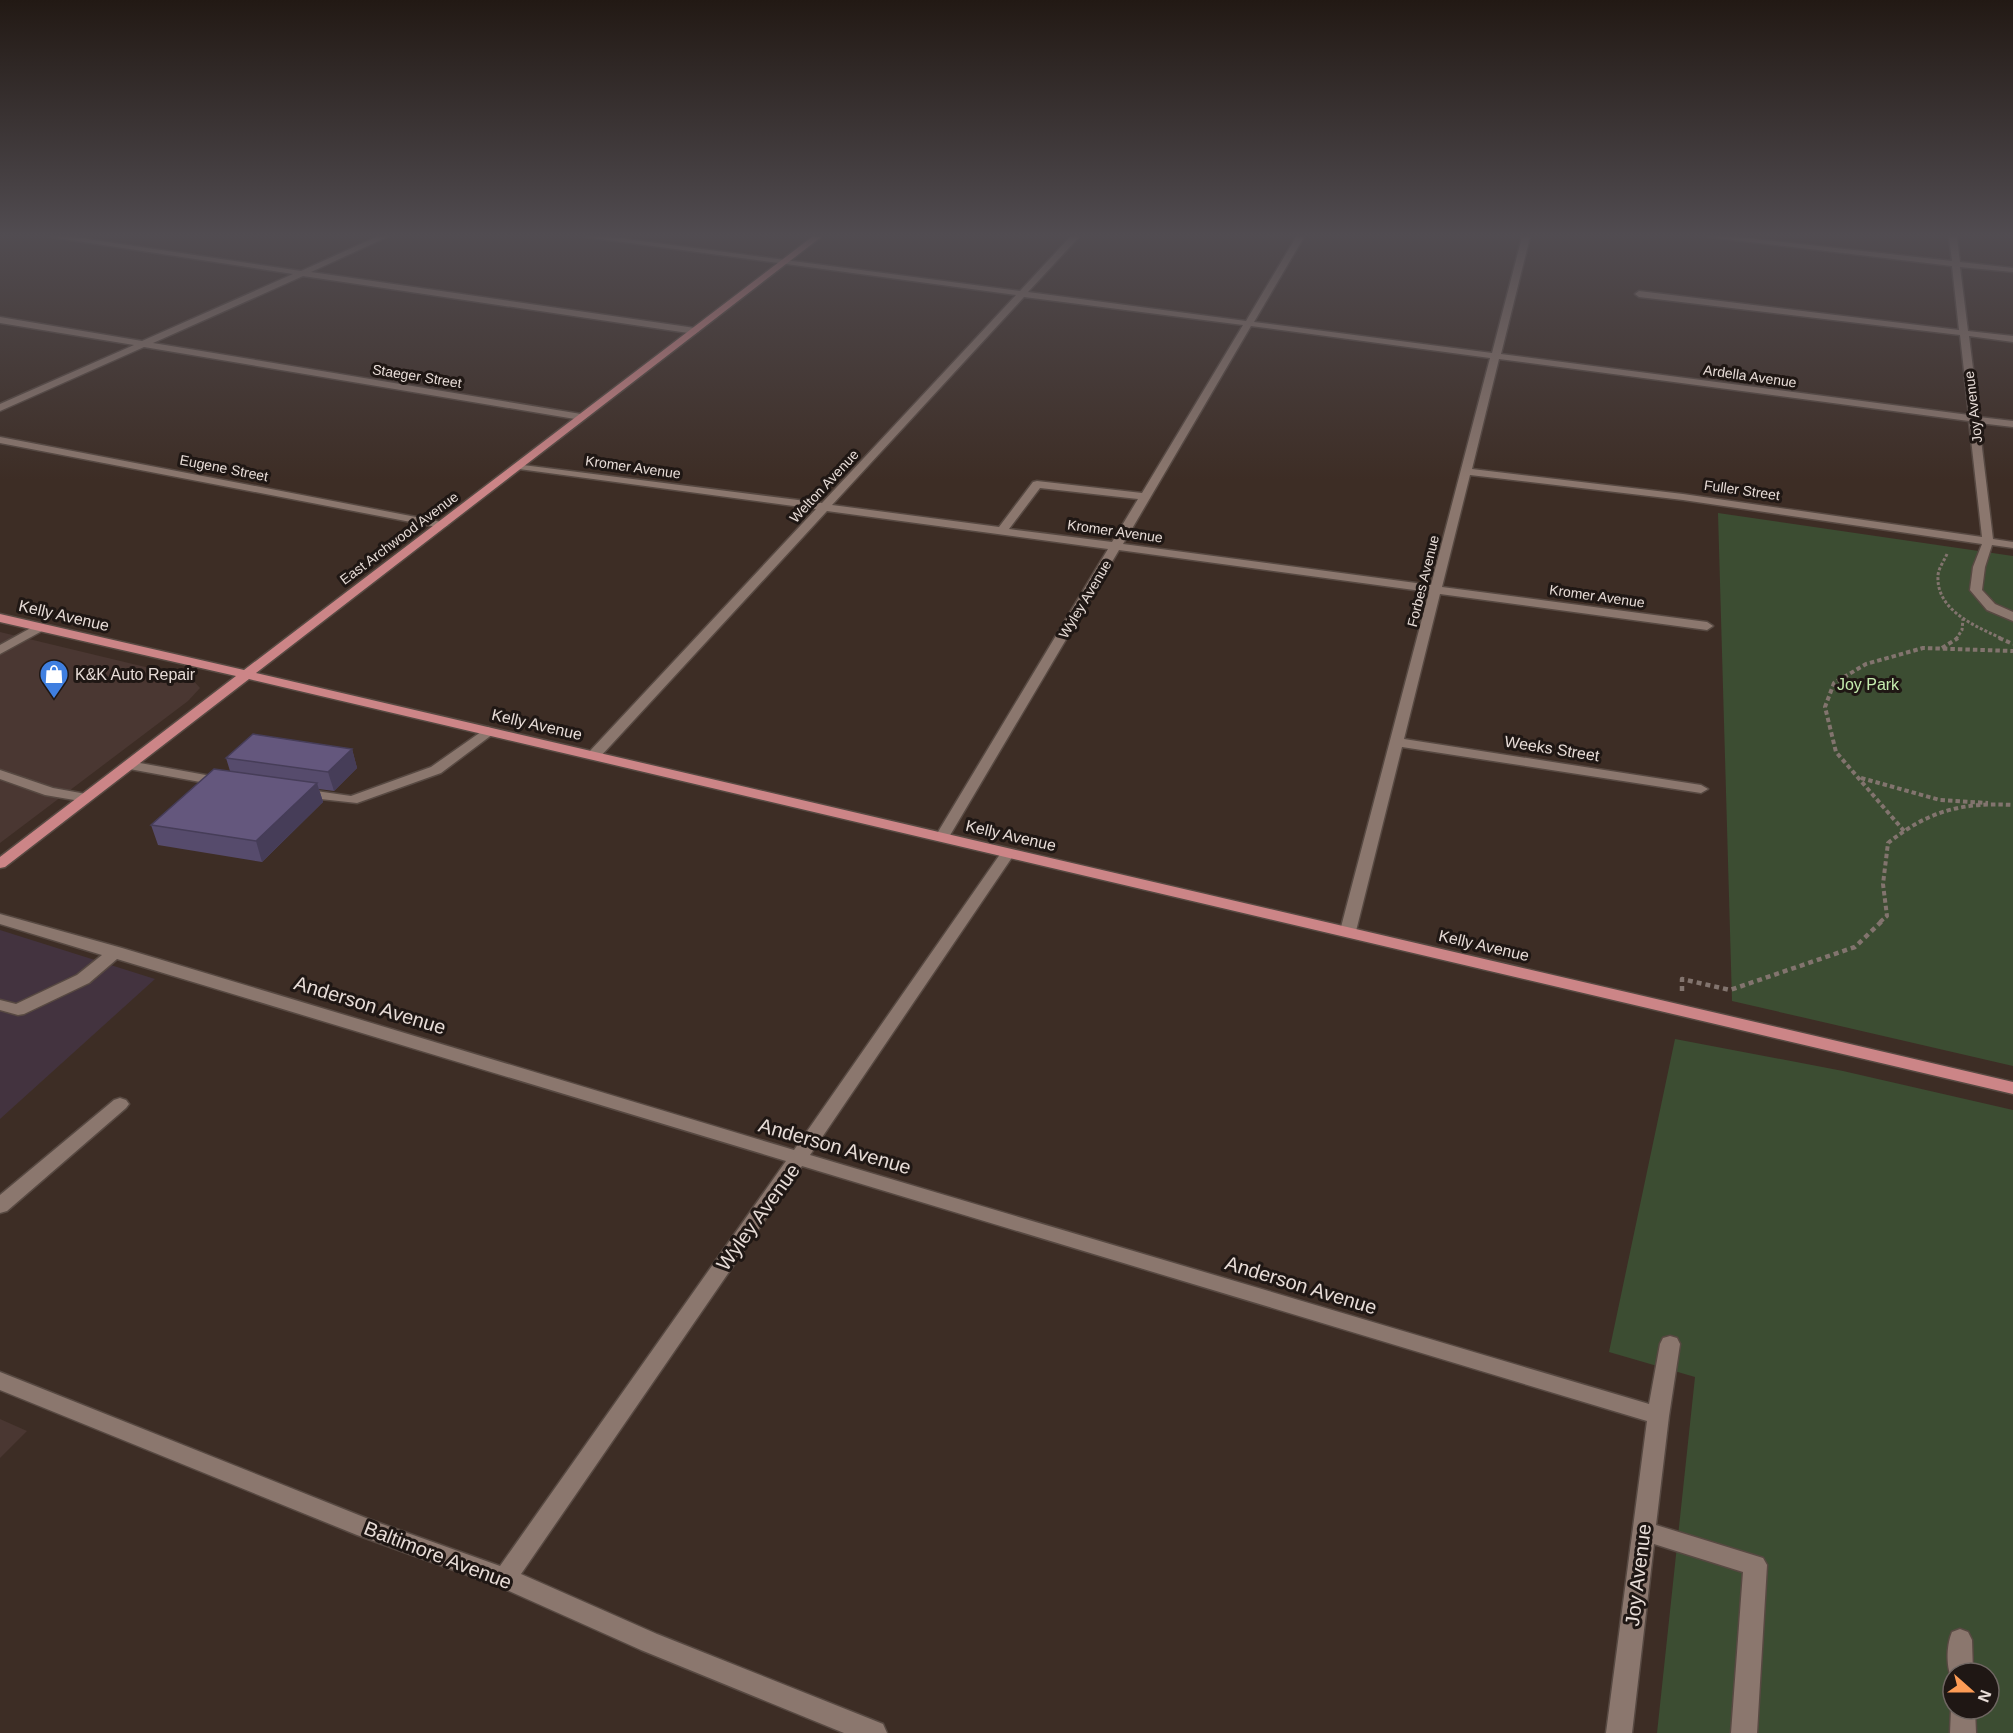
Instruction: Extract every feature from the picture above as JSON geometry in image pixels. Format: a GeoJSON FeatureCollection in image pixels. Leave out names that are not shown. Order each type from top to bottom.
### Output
{"type":"FeatureCollection","features":[{"type":"Feature","properties":{"kind":"main road","name":"East Archwood Avenue"},"geometry":{"type":"LineString","coordinates":[[0,864],[712,318]]}},
{"type":"Feature","properties":{"kind":"main road","name":"Kelly Avenue"},"geometry":{"type":"LineString","coordinates":[[0,618],[2013,1088]]}},
{"type":"Feature","properties":{"kind":"street"},"geometry":{"type":"LineString","coordinates":[[0,408],[203,318]]}},
{"type":"Feature","properties":{"kind":"street"},"geometry":{"type":"LineString","coordinates":[[604,318],[695,331]]}},
{"type":"Feature","properties":{"kind":"street","name":"Welton Avenue"},"geometry":{"type":"LineString","coordinates":[[594,755],[1001,318]]}},
{"type":"Feature","properties":{"kind":"street","name":"Ardella Avenue"},"geometry":{"type":"LineString","coordinates":[[1203,318],[2013,424]]}},
{"type":"Feature","properties":{"kind":"street","name":"Wyley Avenue"},"geometry":{"type":"LineString","coordinates":[[942,837],[1253,318]]}},
{"type":"Feature","properties":{"kind":"street","name":"Forbes Avenue"},"geometry":{"type":"LineString","coordinates":[[1348,931],[1506,318]]}},
{"type":"Feature","properties":{"kind":"street"},"geometry":{"type":"LineString","coordinates":[[1838,318],[2013,339]]}},
{"type":"Feature","properties":{"kind":"street","name":"Joy Avenue"},"geometry":{"type":"LineString","coordinates":[[1962,318],[1988,542]]}},
{"type":"Feature","properties":{"kind":"street","name":"Staeger Street"},"geometry":{"type":"LineString","coordinates":[[0,320],[581,417]]}},
{"type":"Feature","properties":{"kind":"street","name":"Eugene Street"},"geometry":{"type":"LineString","coordinates":[[0,440],[442,525]]}},
{"type":"Feature","properties":{"kind":"street","name":"Kromer Avenue"},"geometry":{"type":"LineString","coordinates":[[519,466],[1707,626]]}},
{"type":"Feature","properties":{"kind":"street","name":"Fuller Street"},"geometry":{"type":"LineString","coordinates":[[1466,471],[1683,497],[2013,545]]}},
{"type":"Feature","properties":{"kind":"street"},"geometry":{"type":"LineString","coordinates":[[1002,531],[1037,484],[1145,497]]}},
{"type":"Feature","properties":{"kind":"street"},"geometry":{"type":"LineString","coordinates":[[1988,542],[1979,567],[1976,590],[1990,607],[2013,617]]}},
{"type":"Feature","properties":{"kind":"street"},"geometry":{"type":"LineString","coordinates":[[0,650],[38,628]]}},
{"type":"Feature","properties":{"kind":"street"},"geometry":{"type":"LineString","coordinates":[[283,791],[352,800],[436,770],[488,731]]}},
{"type":"Feature","properties":{"kind":"street","name":"Weeks Street"},"geometry":{"type":"LineString","coordinates":[[1396,742],[1701,789]]}},
{"type":"Feature","properties":{"kind":"street"},"geometry":{"type":"LineString","coordinates":[[129,765],[238,784]]}},
{"type":"Feature","properties":{"kind":"street"},"geometry":{"type":"LineString","coordinates":[[0,774],[50,792],[86,798]]}},
{"type":"Feature","properties":{"kind":"street","name":"Wyley Avenue"},"geometry":{"type":"LineString","coordinates":[[505,1578],[799,1160],[1008,853]]}},
{"type":"Feature","properties":{"kind":"street","name":"Anderson Avenue"},"geometry":{"type":"LineString","coordinates":[[0,919],[1658,1416]]}},
{"type":"Feature","properties":{"kind":"street"},"geometry":{"type":"LineString","coordinates":[[0,1005],[18,1010],[83,979],[116,952]]}},
{"type":"Feature","properties":{"kind":"street"},"geometry":{"type":"LineString","coordinates":[[0,1206],[120,1104]]}},
{"type":"Feature","properties":{"kind":"street","name":"Joy Avenue"},"geometry":{"type":"LineString","coordinates":[[1619,1733],[1658,1416],[1670,1344]]}},
{"type":"Feature","properties":{"kind":"street","name":"Baltimore Avenue"},"geometry":{"type":"LineString","coordinates":[[0,1382],[355,1523],[505,1578],[649,1642],[874,1733]]}},
{"type":"Feature","properties":{"kind":"street"},"geometry":{"type":"LineString","coordinates":[[1644,1531],[1755,1565],[1744,1733]]}},
{"type":"Feature","properties":{"kind":"street"},"geometry":{"type":"LineString","coordinates":[[1960,1640],[1961,1661]]}},
{"type":"Feature","properties":{"kind":"path"},"geometry":{"type":"LineString","coordinates":[[1942,648],[1961,637],[1963,618]]}},
{"type":"Feature","properties":{"kind":"path"},"geometry":{"type":"LineString","coordinates":[[1904,831],[1836,752],[1825,708],[1834,683],[1866,664],[1923,648],[2013,651]]}},
{"type":"Feature","properties":{"kind":"path"},"geometry":{"type":"LineString","coordinates":[[1858,777],[1940,800],[2013,805]]}},
{"type":"Feature","properties":{"kind":"path"},"geometry":{"type":"LineString","coordinates":[[1681,1010],[1682,979],[1730,990],[1855,947],[1887,916],[1883,884],[1888,843],[1919,820],[1958,808],[2001,804]]}},
{"type":"Feature","properties":{"kind":"shaded area"},"geometry":{"type":"Polygon","coordinates":[[[0,632],[191,678],[200,688],[188,701],[0,843],[0,632]]]}},
{"type":"Feature","properties":{"kind":"shaded area"},"geometry":{"type":"Polygon","coordinates":[[[0,930],[155,979],[0,1119],[0,930]]]}},
{"type":"Feature","properties":{"kind":"shaded area"},"geometry":{"type":"Polygon","coordinates":[[[0,1419],[27,1431],[0,1458],[0,1419]]]}},
{"type":"Feature","properties":{"kind":"green space","name":"Joy Park"},"geometry":{"type":"Polygon","coordinates":[[[1718,513],[2013,556],[2013,1066],[1732,1001],[1718,513]]]}},
{"type":"Feature","properties":{"kind":"green space"},"geometry":{"type":"Polygon","coordinates":[[[1675,1039],[1843,1071],[2013,1110],[2013,1733],[1657,1733],[1695,1377],[1609,1352],[1675,1039]]]}},
{"type":"Feature","properties":{"kind":"building"},"geometry":{"type":"Polygon","coordinates":[[[253,734],[352,749],[328,772],[226,758],[253,734]]]}},
{"type":"Feature","properties":{"kind":"building"},"geometry":{"type":"Polygon","coordinates":[[[214,769],[317,783],[256,841],[151,825],[214,769]]]}},
{"type":"Feature","properties":{"kind":"place","name":"K&K Auto Repair"},"geometry":{"type":"Point","coordinates":[54,700]}}]}
